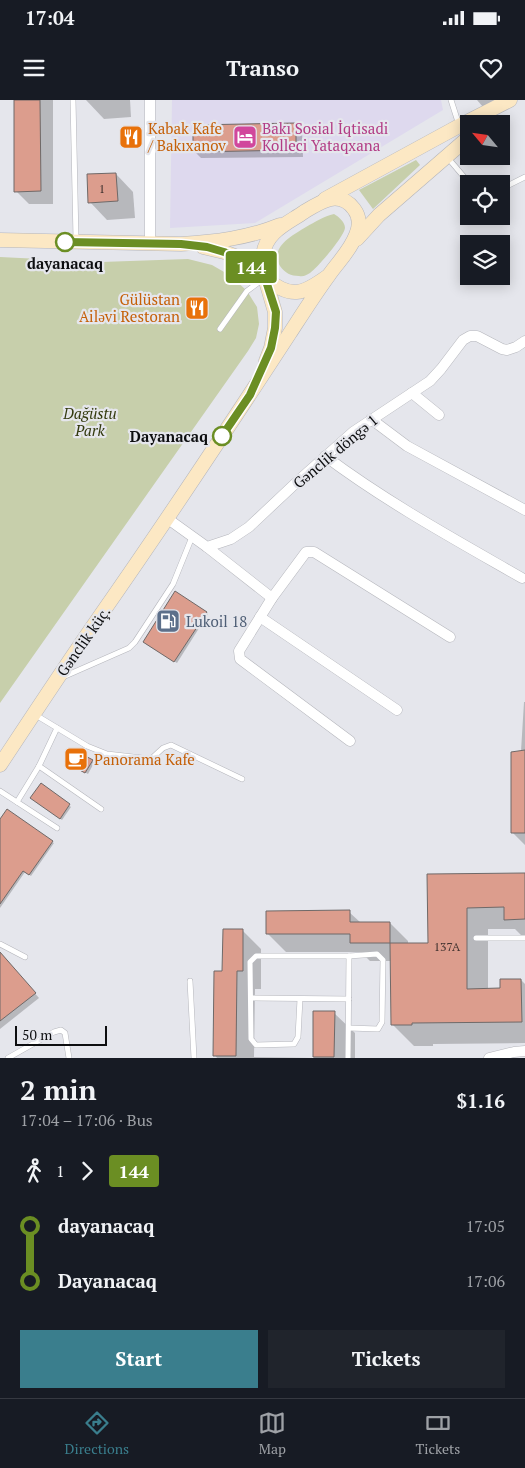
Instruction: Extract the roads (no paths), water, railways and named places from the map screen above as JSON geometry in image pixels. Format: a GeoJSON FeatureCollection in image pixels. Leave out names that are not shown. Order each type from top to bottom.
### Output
{"type":"FeatureCollection","features":[{"type":"Feature","properties":{"kind":"main road"},"geometry":{"type":"LineString","coordinates":[[181,244],[244,236],[262,232],[285,223],[360,179],[510,100]]}},
{"type":"Feature","properties":{"kind":"main road"},"geometry":{"type":"LineString","coordinates":[[496,115],[514,100]]}},
{"type":"Feature","properties":{"kind":"main road"},"geometry":{"type":"LineString","coordinates":[[250,395],[328,276],[350,247],[379,215],[460,144]]}},
{"type":"Feature","properties":{"kind":"main road"},"geometry":{"type":"LineString","coordinates":[[319,203],[331,198],[340,199],[349,203],[355,210],[359,226],[350,247]]}},
{"type":"Feature","properties":{"kind":"main road"},"geometry":{"type":"LineString","coordinates":[[250,395],[271,348],[275,328],[276,312],[265,278],[262,260],[264,247],[273,234],[285,223]]}},
{"type":"Feature","properties":{"kind":"main road"},"geometry":{"type":"LineString","coordinates":[[0,240],[181,244],[207,247],[224,252],[243,262],[277,287],[295,292],[314,287],[328,276]]}},
{"type":"Feature","properties":{"kind":"main road","name":"Gənclik küç."},"geometry":{"type":"LineString","coordinates":[[0,764],[168,519],[250,395]]}},
{"type":"Feature","properties":{"kind":"street"},"geometry":{"type":"LineString","coordinates":[[150,100],[150,243]]}},
{"type":"Feature","properties":{"kind":"street","name":"Gənclik döngə 1"},"geometry":{"type":"LineString","coordinates":[[207,547],[232,539],[250,526],[353,432],[430,381],[463,340],[470,336],[477,336],[507,350],[516,347],[525,340]]}},
{"type":"Feature","properties":{"kind":"street"},"geometry":{"type":"LineString","coordinates":[[412,393],[440,415]]}},
{"type":"Feature","properties":{"kind":"street"},"geometry":{"type":"LineString","coordinates":[[371,419],[407,446],[525,510]]}},
{"type":"Feature","properties":{"kind":"street"},"geometry":{"type":"LineString","coordinates":[[325,456],[363,484],[417,519],[522,578]]}},
{"type":"Feature","properties":{"kind":"street"},"geometry":{"type":"LineString","coordinates":[[168,519],[272,598]]}},
{"type":"Feature","properties":{"kind":"street"},"geometry":{"type":"LineString","coordinates":[[350,741],[240,659],[239,651],[272,598],[306,552],[314,552],[450,636]]}},
{"type":"Feature","properties":{"kind":"street"},"geometry":{"type":"LineString","coordinates":[[260,617],[397,710]]}},
{"type":"Feature","properties":{"kind":"street"},"geometry":{"type":"LineString","coordinates":[[489,1058],[514,1052],[525,1052]]}},
{"type":"Feature","properties":{"kind":"lane"},"geometry":{"type":"LineString","coordinates":[[73,100],[76,242]]}},
{"type":"Feature","properties":{"kind":"lane"},"geometry":{"type":"LineString","coordinates":[[451,100],[459,126]]}},
{"type":"Feature","properties":{"kind":"lane"},"geometry":{"type":"LineString","coordinates":[[446,156],[462,175]]}},
{"type":"Feature","properties":{"kind":"lane"},"geometry":{"type":"LineString","coordinates":[[510,184],[525,177]]}},
{"type":"Feature","properties":{"kind":"lane"},"geometry":{"type":"LineString","coordinates":[[220,329],[247,291],[265,278]]}},
{"type":"Feature","properties":{"kind":"lane"},"geometry":{"type":"LineString","coordinates":[[56,680],[129,648],[135,642],[173,584],[192,537]]}},
{"type":"Feature","properties":{"kind":"lane"},"geometry":{"type":"LineString","coordinates":[[34,714],[87,746],[107,754],[150,760],[163,748],[171,745],[242,779]]}},
{"type":"Feature","properties":{"kind":"lane"},"geometry":{"type":"LineString","coordinates":[[17,802],[58,728]]}},
{"type":"Feature","properties":{"kind":"lane"},"geometry":{"type":"LineString","coordinates":[[38,766],[101,809]]}},
{"type":"Feature","properties":{"kind":"lane"},"geometry":{"type":"LineString","coordinates":[[0,791],[57,828]]}},
{"type":"Feature","properties":{"kind":"lane"},"geometry":{"type":"LineString","coordinates":[[476,938],[525,938]]}},
{"type":"Feature","properties":{"kind":"lane"},"geometry":{"type":"LineString","coordinates":[[0,944],[25,957]]}},
{"type":"Feature","properties":{"kind":"lane"},"geometry":{"type":"LineString","coordinates":[[300,999],[298,1037],[294,1044],[256,1045],[251,1039],[250,962],[256,956],[349,956],[378,954],[383,960],[382,1022],[378,1029],[349,1028]]}},
{"type":"Feature","properties":{"kind":"lane"},"geometry":{"type":"LineString","coordinates":[[348,1058],[349,956]]}},
{"type":"Feature","properties":{"kind":"lane"},"geometry":{"type":"LineString","coordinates":[[190,981],[194,1058]]}},
{"type":"Feature","properties":{"kind":"lane"},"geometry":{"type":"LineString","coordinates":[[251,998],[349,999]]}},
{"type":"Feature","properties":{"kind":"lane"},"geometry":{"type":"LineString","coordinates":[[8,1058],[54,1032],[61,1030],[65,1033],[68,1058]]}},
{"type":"Feature","properties":{"kind":"place","name":"Kabak Kafe / Bakıxanov"},"geometry":{"type":"Point","coordinates":[131,137]}},
{"type":"Feature","properties":{"kind":"place","name":"Bakı Sosial İqtisadi Kolleci Yataqxana"},"geometry":{"type":"Point","coordinates":[245,137]}},
{"type":"Feature","properties":{"kind":"place","name":"dayanacaq"},"geometry":{"type":"Point","coordinates":[65,242]}},
{"type":"Feature","properties":{"kind":"place","name":"Gülüstan Ailəvi Restoran"},"geometry":{"type":"Point","coordinates":[197,308]}},
{"type":"Feature","properties":{"kind":"place","name":"Dayanacaq"},"geometry":{"type":"Point","coordinates":[222,436]}},
{"type":"Feature","properties":{"kind":"place","name":"Lukoil 18"},"geometry":{"type":"Point","coordinates":[168,621]}},
{"type":"Feature","properties":{"kind":"place","name":"Panorama Kafe"},"geometry":{"type":"Point","coordinates":[76,759]}},
{"type":"Feature","properties":{"kind":"park label","name":"Dağüstu Park"},"geometry":{"type":"Point","coordinates":[90,422]}}]}
